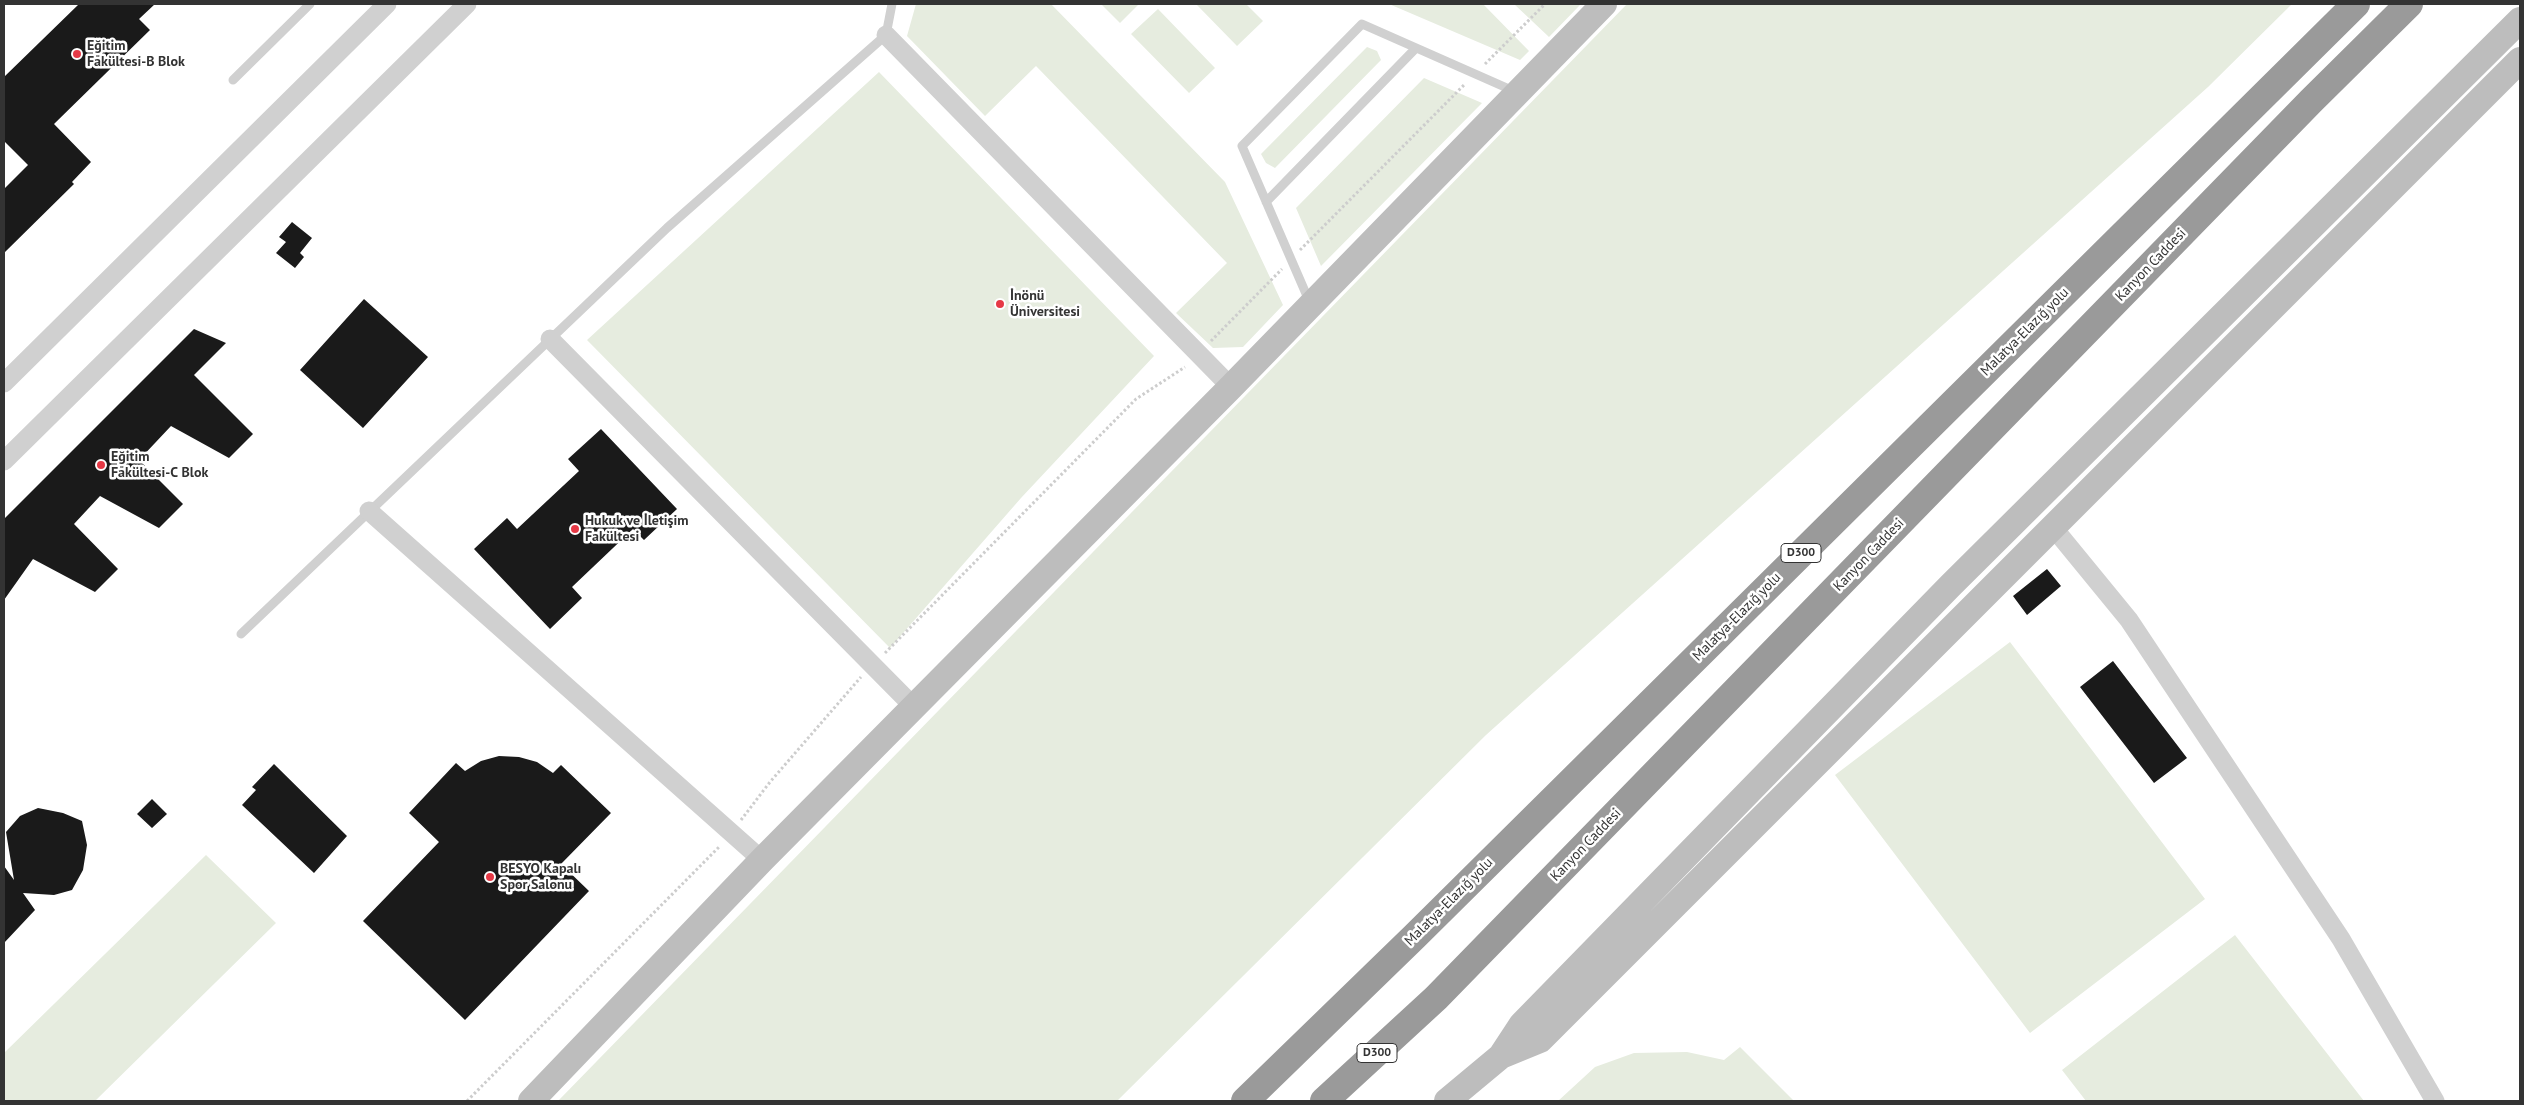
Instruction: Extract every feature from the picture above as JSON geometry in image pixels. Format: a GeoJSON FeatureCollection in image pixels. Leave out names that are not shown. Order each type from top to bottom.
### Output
{"type":"FeatureCollection","features":[{"type":"Feature","properties":{"kind":"highway","name":"Malatya-Elazığ yolu"},"geometry":{"type":"LineString","coordinates":[[1244,1101],[1414,937],[2356,4]]}},
{"type":"Feature","properties":{"kind":"highway","name":"Kanyon Caddesi"},"geometry":{"type":"LineString","coordinates":[[1324,1101],[1430,1004],[2304,108],[2409,4]]}},
{"type":"Feature","properties":{"kind":"highway"},"geometry":{"type":"LineString","coordinates":[[1338,1101],[1430,1004]]}},
{"type":"Feature","properties":{"kind":"street"},"geometry":{"type":"LineString","coordinates":[[4,383],[387,4]]}},
{"type":"Feature","properties":{"kind":"street"},"geometry":{"type":"LineString","coordinates":[[4,461],[467,4]]}},
{"type":"Feature","properties":{"kind":"street"},"geometry":{"type":"LineString","coordinates":[[531,1101],[762,860],[1231,387],[1604,4]]}},
{"type":"Feature","properties":{"kind":"street"},"geometry":{"type":"LineString","coordinates":[[1447,1101],[1501,1056],[1522,1024],[1951,585],[2520,20]]}},
{"type":"Feature","properties":{"kind":"street"},"geometry":{"type":"LineString","coordinates":[[886,35],[1231,387]]}},
{"type":"Feature","properties":{"kind":"street"},"geometry":{"type":"LineString","coordinates":[[1501,1056],[1540,1040],[2520,60]]}},
{"type":"Feature","properties":{"kind":"street"},"geometry":{"type":"LineString","coordinates":[[550,339],[913,706]]}},
{"type":"Feature","properties":{"kind":"street"},"geometry":{"type":"LineString","coordinates":[[369,511],[762,860]]}},
{"type":"Feature","properties":{"kind":"street"},"geometry":{"type":"LineString","coordinates":[[2052,526],[2128,620],[2341,939],[2435,1101]]}},
{"type":"Feature","properties":{"kind":"lane"},"geometry":{"type":"LineString","coordinates":[[233,80],[310,4]]}},
{"type":"Feature","properties":{"kind":"lane"},"geometry":{"type":"LineString","coordinates":[[242,634],[667,228],[886,35],[892,4]]}},
{"type":"Feature","properties":{"kind":"lane"},"geometry":{"type":"LineString","coordinates":[[1311,304],[1242,146],[1362,24],[1518,93]]}},
{"type":"Feature","properties":{"kind":"lane"},"geometry":{"type":"LineString","coordinates":[[1266,202],[1416,48]]}},
{"type":"Feature","properties":{"kind":"path"},"geometry":{"type":"LineString","coordinates":[[467,1101],[719,848],[770,782],[873,665],[1136,399],[1189,364],[1545,4]]}},
{"type":"Feature","properties":{"kind":"shaded area"},"geometry":{"type":"Polygon","coordinates":[[[916,4],[1051,4],[1225,182],[1283,305],[1243,347],[1213,348],[1176,313],[1227,263],[1036,66],[985,116],[907,36],[916,4]]]}},
{"type":"Feature","properties":{"kind":"shaded area"},"geometry":{"type":"Polygon","coordinates":[[[1101,4],[1139,4],[1120,23],[1101,4]]]}},
{"type":"Feature","properties":{"kind":"shaded area"},"geometry":{"type":"Polygon","coordinates":[[[1196,4],[1246,4],[1263,21],[1237,46],[1196,4]]]}},
{"type":"Feature","properties":{"kind":"shaded area"},"geometry":{"type":"Polygon","coordinates":[[[1389,4],[1483,4],[1529,51],[1520,60],[1389,4]]]}},
{"type":"Feature","properties":{"kind":"shaded area"},"geometry":{"type":"Polygon","coordinates":[[[1514,4],[1581,4],[1549,37],[1514,4]]]}},
{"type":"Feature","properties":{"kind":"shaded area"},"geometry":{"type":"Polygon","coordinates":[[[1627,4],[2292,4],[2208,87],[1486,735],[1117,1101],[558,1101],[1627,4]]]}},
{"type":"Feature","properties":{"kind":"shaded area"},"geometry":{"type":"Polygon","coordinates":[[[1158,9],[1215,68],[1189,93],[1131,34],[1158,9]]]}},
{"type":"Feature","properties":{"kind":"shaded area"},"geometry":{"type":"Polygon","coordinates":[[[1367,47],[1377,51],[1381,60],[1275,168],[1266,163],[1261,154],[1367,47]]]}},
{"type":"Feature","properties":{"kind":"shaded area"},"geometry":{"type":"Polygon","coordinates":[[[879,72],[1154,356],[1021,498],[890,648],[587,340],[879,72]]]}},
{"type":"Feature","properties":{"kind":"shaded area"},"geometry":{"type":"Polygon","coordinates":[[[1424,78],[1482,103],[1321,266],[1296,208],[1424,78]]]}},
{"type":"Feature","properties":{"kind":"shaded area"},"geometry":{"type":"Polygon","coordinates":[[[2010,642],[2205,899],[2030,1033],[1835,775],[2010,642]]]}},
{"type":"Feature","properties":{"kind":"shaded area"},"geometry":{"type":"Polygon","coordinates":[[[206,855],[276,923],[95,1101],[4,1101],[4,1053],[206,855]]]}},
{"type":"Feature","properties":{"kind":"shaded area"},"geometry":{"type":"Polygon","coordinates":[[[2235,935],[2364,1101],[2086,1101],[2062,1070],[2235,935]]]}},
{"type":"Feature","properties":{"kind":"shaded area"},"geometry":{"type":"Polygon","coordinates":[[[1740,1047],[1794,1101],[1558,1101],[1595,1067],[1634,1053],[1687,1052],[1724,1060],[1740,1047]]]}},
{"type":"Feature","properties":{"kind":"building","name":"Eğitim Fakültesi-B Blok"},"geometry":{"type":"Polygon","coordinates":[[[79,4],[155,4],[139,19],[150,30],[54,124],[91,162],[72,182],[74,184],[4,253],[4,189],[28,165],[4,141],[4,77],[79,4]]]}},
{"type":"Feature","properties":{"kind":"building"},"geometry":{"type":"Polygon","coordinates":[[[292,222],[312,238],[300,253],[304,257],[295,268],[276,253],[286,242],[279,237],[292,222]]]}},
{"type":"Feature","properties":{"kind":"building"},"geometry":{"type":"Polygon","coordinates":[[[364,299],[428,357],[363,428],[300,370],[364,299]]]}},
{"type":"Feature","properties":{"kind":"building","name":"Eğitim Fakültesi-C Blok"},"geometry":{"type":"Polygon","coordinates":[[[194,329],[226,343],[194,375],[253,434],[229,458],[171,426],[139,460],[183,504],[159,528],[100,496],[74,524],[118,569],[95,592],[33,559],[4,600],[4,519],[194,329]]]}},
{"type":"Feature","properties":{"kind":"building","name":"Hukuk ve İletişim Fakültesi"},"geometry":{"type":"Polygon","coordinates":[[[601,429],[677,509],[644,540],[633,529],[572,587],[582,598],[550,629],[474,549],[507,518],[517,529],[579,471],[568,459],[601,429]]]}},
{"type":"Feature","properties":{"kind":"building"},"geometry":{"type":"Polygon","coordinates":[[[2047,569],[2061,586],[2027,615],[2013,596],[2047,569]]]}},
{"type":"Feature","properties":{"kind":"building"},"geometry":{"type":"Polygon","coordinates":[[[2113,661],[2187,758],[2154,783],[2080,687],[2113,661]]]}},
{"type":"Feature","properties":{"kind":"building","name":"BESYO Kapalı Spor Salonu"},"geometry":{"type":"Polygon","coordinates":[[[499,756],[519,757],[537,762],[553,773],[561,765],[611,813],[561,864],[589,891],[465,1020],[363,921],[439,842],[409,813],[456,763],[465,771],[481,761],[499,756]]]}},
{"type":"Feature","properties":{"kind":"building"},"geometry":{"type":"Polygon","coordinates":[[[274,764],[347,836],[314,873],[242,805],[256,790],[252,787],[274,764]]]}},
{"type":"Feature","properties":{"kind":"building"},"geometry":{"type":"Polygon","coordinates":[[[152,799],[167,814],[152,828],[137,814],[152,799]]]}},
{"type":"Feature","properties":{"kind":"building"},"geometry":{"type":"Polygon","coordinates":[[[38,808],[63,813],[82,821],[87,845],[83,870],[72,890],[54,895],[23,893],[35,910],[4,943],[4,866],[14,880],[6,832],[20,816],[38,808]]]}},
{"type":"Feature","properties":{"kind":"place","name":"Eğitim Fakültesi-B Blok"},"geometry":{"type":"Point","coordinates":[77,54]}},
{"type":"Feature","properties":{"kind":"place","name":"İnönü Üniversitesi"},"geometry":{"type":"Point","coordinates":[1000,304]}},
{"type":"Feature","properties":{"kind":"place","name":"Eğitim Fakültesi-C Blok"},"geometry":{"type":"Point","coordinates":[101,465]}},
{"type":"Feature","properties":{"kind":"place","name":"Hukuk ve İletişim Fakültesi"},"geometry":{"type":"Point","coordinates":[575,529]}},
{"type":"Feature","properties":{"kind":"place","name":"BESYO Kapalı Spor Salonu"},"geometry":{"type":"Point","coordinates":[490,877]}}]}
